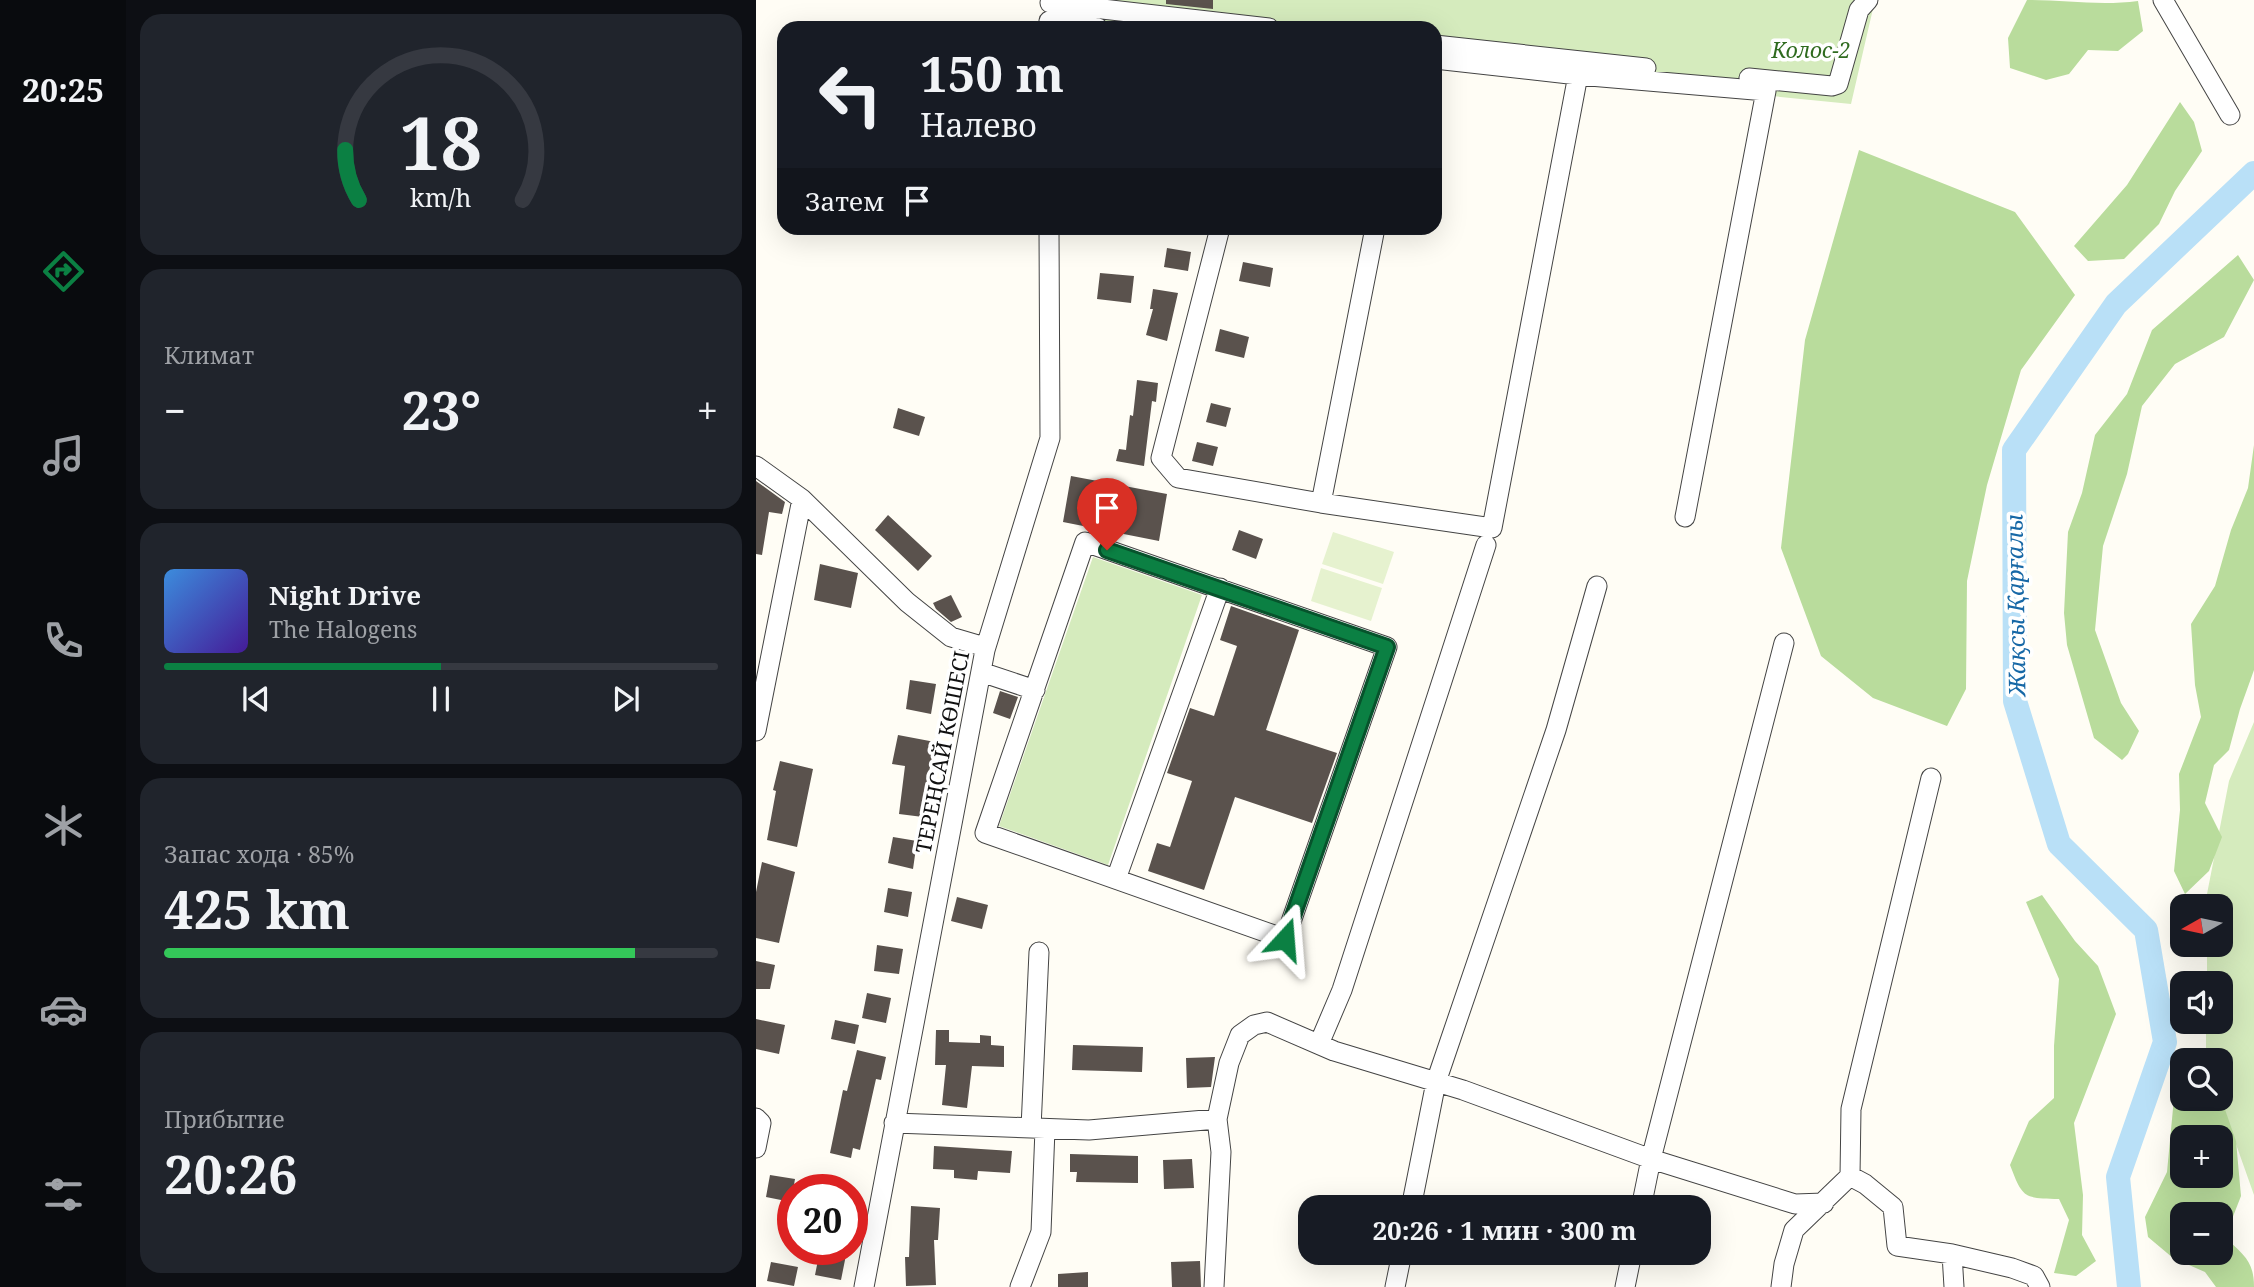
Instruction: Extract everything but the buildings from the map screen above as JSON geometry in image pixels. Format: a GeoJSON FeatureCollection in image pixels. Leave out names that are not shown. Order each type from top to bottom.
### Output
{"type":"FeatureCollection","features":[{"type":"Feature","properties":{"kind":"street"},"geometry":{"type":"LineString","coordinates":[[1442,46],[1832,86],[1838,84],[1842,77],[1859,10],[1868,0]]}},
{"type":"Feature","properties":{"kind":"street"},"geometry":{"type":"LineString","coordinates":[[2163,0],[2230,115]]}},
{"type":"Feature","properties":{"kind":"street"},"geometry":{"type":"LineString","coordinates":[[1049,13],[1075,21]]}},
{"type":"Feature","properties":{"kind":"street"},"geometry":{"type":"LineString","coordinates":[[1049,13],[1166,21]]}},
{"type":"Feature","properties":{"kind":"street"},"geometry":{"type":"LineString","coordinates":[[1442,60],[1578,75],[1766,91],[1685,517]]}},
{"type":"Feature","properties":{"kind":"street"},"geometry":{"type":"LineString","coordinates":[[1218,235],[1161,458],[1178,478],[1321,503],[1492,528],[1578,75]]}},
{"type":"Feature","properties":{"kind":"street","name":"ТЕРЕҢСАЙ КӨШЕСІ"},"geometry":{"type":"LineString","coordinates":[[864,1287],[985,647],[1050,438],[1049,235]]}},
{"type":"Feature","properties":{"kind":"street"},"geometry":{"type":"LineString","coordinates":[[1321,503],[1374,235]]}},
{"type":"Feature","properties":{"kind":"street"},"geometry":{"type":"LineString","coordinates":[[756,466],[802,499],[907,602],[951,637],[985,647]]}},
{"type":"Feature","properties":{"kind":"street"},"geometry":{"type":"LineString","coordinates":[[756,731],[802,499]]}},
{"type":"Feature","properties":{"kind":"street"},"geometry":{"type":"LineString","coordinates":[[1085,542],[1220,588],[1387,647],[1285,939],[985,833],[1085,542]]}},
{"type":"Feature","properties":{"kind":"street"},"geometry":{"type":"LineString","coordinates":[[1319,1044],[1342,990],[1486,545]]}},
{"type":"Feature","properties":{"kind":"street"},"geometry":{"type":"LineString","coordinates":[[1414,1195],[1436,1082],[1556,730],[1597,586]]}},
{"type":"Feature","properties":{"kind":"street"},"geometry":{"type":"LineString","coordinates":[[1116,879],[1220,588]]}},
{"type":"Feature","properties":{"kind":"street"},"geometry":{"type":"LineString","coordinates":[[1644,1195],[1784,643]]}},
{"type":"Feature","properties":{"kind":"street"},"geometry":{"type":"LineString","coordinates":[[981,672],[1035,690]]}},
{"type":"Feature","properties":{"kind":"street"},"geometry":{"type":"LineString","coordinates":[[1781,1287],[1784,1264],[1794,1230],[1850,1176],[1851,1110],[1931,778]]}},
{"type":"Feature","properties":{"kind":"street"},"geometry":{"type":"LineString","coordinates":[[1020,1287],[1041,1232],[1038,1128],[1039,952]]}},
{"type":"Feature","properties":{"kind":"street"},"geometry":{"type":"LineString","coordinates":[[1214,1287],[1221,1153],[1217,1119],[1229,1063],[1240,1035],[1267,1022],[1319,1044],[1436,1082],[1651,1159],[1795,1204],[1824,1203]]}},
{"type":"Feature","properties":{"kind":"street"},"geometry":{"type":"LineString","coordinates":[[756,1118],[761,1123],[756,1148]]}},
{"type":"Feature","properties":{"kind":"street"},"geometry":{"type":"LineString","coordinates":[[894,1123],[1089,1130],[1217,1119]]}},
{"type":"Feature","properties":{"kind":"street"},"geometry":{"type":"LineString","coordinates":[[1850,1176],[1865,1184],[1893,1207],[1897,1246],[1952,1254],[2012,1268],[2034,1276],[2040,1287]]}},
{"type":"Feature","properties":{"kind":"street"},"geometry":{"type":"LineString","coordinates":[[1952,1254],[1954,1287]]}},
{"type":"Feature","properties":{"kind":"street"},"geometry":{"type":"LineString","coordinates":[[1395,1287],[1400,1265]]}},
{"type":"Feature","properties":{"kind":"street"},"geometry":{"type":"LineString","coordinates":[[1625,1287],[1630,1265]]}},
{"type":"Feature","properties":{"kind":"green space","name":"Колос-2"},"geometry":{"type":"Polygon","coordinates":[[[1088,0],[1875,0],[1851,104],[1442,63],[1442,21],[1084,21],[1088,0]]]}},
{"type":"Feature","properties":{"kind":"green space"},"geometry":{"type":"Polygon","coordinates":[[[2027,0],[2096,3],[2138,1],[2143,31],[2118,51],[2088,50],[2069,74],[2046,80],[2010,68],[2008,38],[2027,0]]]}},
{"type":"Feature","properties":{"kind":"green space"},"geometry":{"type":"Polygon","coordinates":[[[2180,102],[2194,122],[2202,151],[2175,191],[2159,224],[2124,259],[2088,261],[2074,246],[2127,185],[2180,102]]]}},
{"type":"Feature","properties":{"kind":"green space"},"geometry":{"type":"Polygon","coordinates":[[[1859,150],[2015,212],[2075,295],[2021,370],[1987,485],[1967,581],[1966,689],[1947,726],[1873,698],[1821,656],[1781,548],[1805,340],[1859,150]]]}},
{"type":"Feature","properties":{"kind":"green space"},"geometry":{"type":"Polygon","coordinates":[[[2238,255],[2254,280],[2224,337],[2175,364],[2142,406],[2127,474],[2103,546],[2095,630],[2121,703],[2139,731],[2128,754],[2122,760],[2094,738],[2067,645],[2064,613],[2068,532],[2082,493],[2095,435],[2127,394],[2152,330],[2238,255]]]}},
{"type":"Feature","properties":{"kind":"green space"},"geometry":{"type":"Polygon","coordinates":[[[2254,445],[2254,670],[2229,750],[2214,765],[2205,803],[2222,837],[2209,871],[2185,894],[2174,871],[2180,810],[2179,774],[2201,717],[2195,685],[2191,624],[2215,586],[2231,530],[2248,488],[2254,445]]]}},
{"type":"Feature","properties":{"kind":"green space"},"geometry":{"type":"Polygon","coordinates":[[[1333,532],[1394,552],[1383,584],[1322,564],[1333,532]]]}},
{"type":"Feature","properties":{"kind":"green space"},"geometry":{"type":"Polygon","coordinates":[[[1093,557],[1202,595],[1108,865],[999,826],[1093,557]]]}},
{"type":"Feature","properties":{"kind":"green space"},"geometry":{"type":"Polygon","coordinates":[[[1321,568],[1382,588],[1371,621],[1311,601],[1321,568]]]}},
{"type":"Feature","properties":{"kind":"green space"},"geometry":{"type":"Polygon","coordinates":[[[2254,722],[2254,1195],[2233,1136],[2233,1125],[2229,1125],[2224,1111],[2233,1111],[2233,1048],[2206,1048],[2206,1034],[2233,1034],[2233,971],[2207,971],[2207,957],[2233,957],[2233,894],[2207,894],[2229,781],[2254,722]]]}},
{"type":"Feature","properties":{"kind":"green space"},"geometry":{"type":"Polygon","coordinates":[[[2042,895],[2075,941],[2098,966],[2116,1014],[2074,1123],[2083,1195],[2082,1235],[2096,1261],[2076,1276],[2054,1273],[2069,1220],[2059,1199],[2038,1198],[2026,1194],[2018,1185],[2010,1165],[2029,1121],[2054,1098],[2054,1046],[2059,979],[2026,902],[2042,895]]]}},
{"type":"Feature","properties":{"kind":"green space"},"geometry":{"type":"Polygon","coordinates":[[[2173,1111],[2226,1111],[2230,1125],[2171,1125],[2173,1111]]]}},
{"type":"Feature","properties":{"kind":"green space"},"geometry":{"type":"Polygon","coordinates":[[[2233,1132],[2241,1196],[2233,1216],[2233,1202],[2170,1202],[2170,1255],[2148,1237],[2145,1217],[2167,1172],[2170,1140],[2170,1188],[2233,1188],[2233,1132]]]}},
{"type":"Feature","properties":{"kind":"green space"},"geometry":{"type":"Polygon","coordinates":[[[2233,1245],[2250,1264],[2254,1287],[2216,1287],[2205,1272],[2189,1265],[2233,1265],[2233,1245]]]}},
{"type":"Feature","properties":{"kind":"waterway","name":"Жақсы Қарғалы"},"geometry":{"type":"LineString","coordinates":[[2129,1287],[2118,1177],[2165,1042],[2146,930],[2059,844],[2015,701],[2014,450],[2116,304],[2254,173]]}},
{"type":"Feature","properties":{"kind":"route"},"geometry":{"type":"LineString","coordinates":[[1107,550],[1387,647],[1285,939]]}}]}
